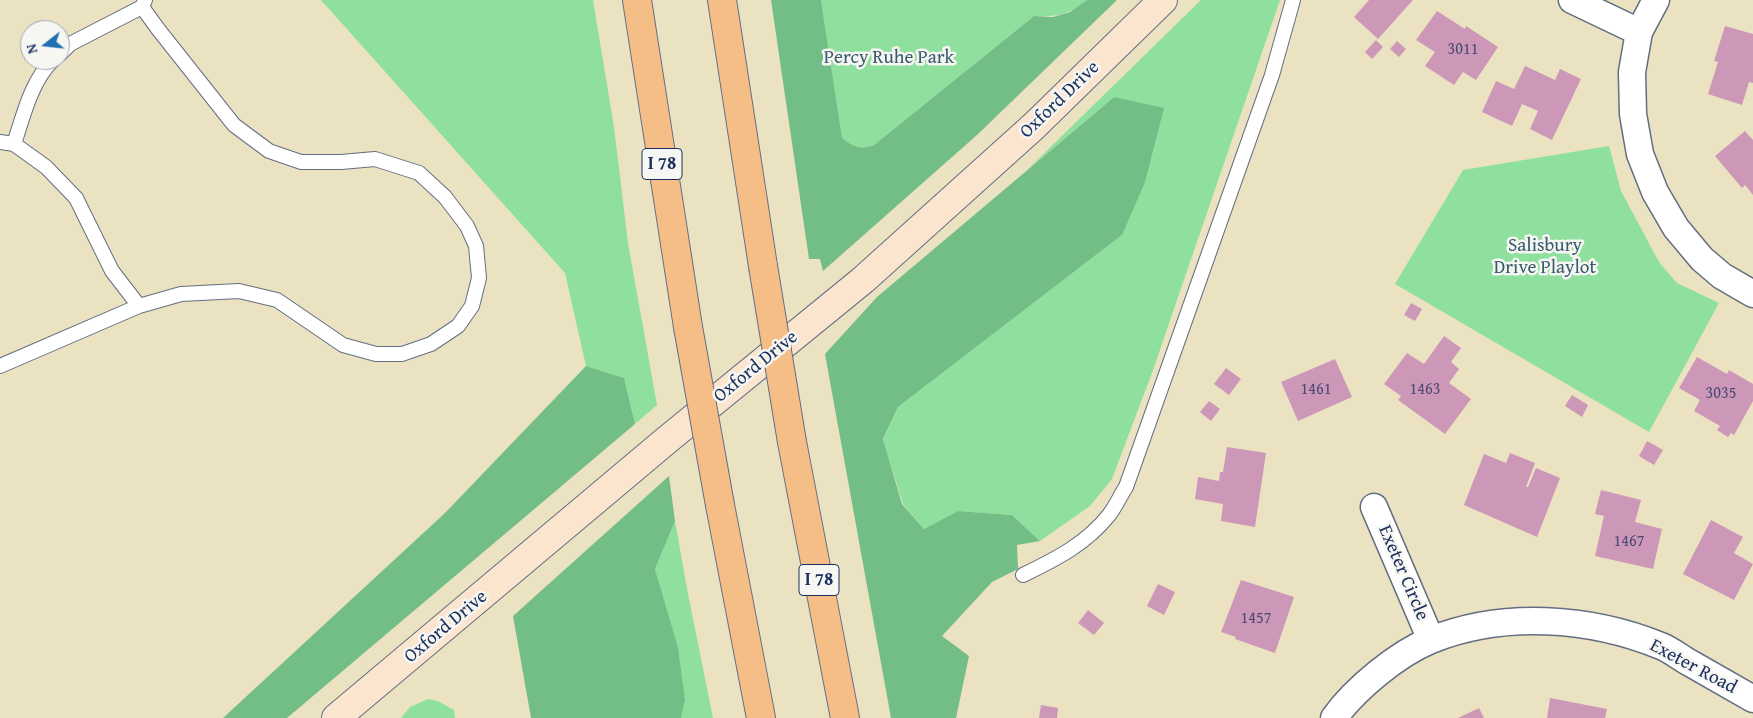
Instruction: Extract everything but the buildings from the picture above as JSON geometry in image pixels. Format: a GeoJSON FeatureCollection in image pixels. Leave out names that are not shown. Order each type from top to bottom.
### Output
{"type":"FeatureCollection","features":[{"type":"Feature","properties":{"kind":"highway","name":"I 78"},"geometry":{"type":"LineString","coordinates":[[637,0],[688,327],[761,718]]}},
{"type":"Feature","properties":{"kind":"highway","name":"I 78"},"geometry":{"type":"LineString","coordinates":[[722,0],[792,442],[845,718]]}},
{"type":"Feature","properties":{"kind":"main road","name":"Oxford Drive"},"geometry":{"type":"LineString","coordinates":[[336,718],[668,439],[863,280],[1034,126],[1163,0]]}},
{"type":"Feature","properties":{"kind":"street"},"geometry":{"type":"LineString","coordinates":[[1572,0],[1639,32]]}},
{"type":"Feature","properties":{"kind":"street"},"geometry":{"type":"LineString","coordinates":[[1656,0],[1639,32],[1632,72],[1633,114],[1640,154],[1655,192],[1676,228],[1702,259],[1722,276],[1753,294]]}},
{"type":"Feature","properties":{"kind":"street","name":"Exeter Circle"},"geometry":{"type":"LineString","coordinates":[[1374,507],[1431,640]]}},
{"type":"Feature","properties":{"kind":"street","name":"Exeter Road"},"geometry":{"type":"LineString","coordinates":[[1334,718],[1341,708],[1375,676],[1414,648],[1431,640],[1472,628],[1515,622],[1557,621],[1600,627],[1661,646],[1753,699]]}},
{"type":"Feature","properties":{"kind":"lane"},"geometry":{"type":"LineString","coordinates":[[1023,575],[1059,558],[1085,541],[1110,514],[1126,488],[1272,75],[1293,0]]}},
{"type":"Feature","properties":{"kind":"lane"},"geometry":{"type":"LineString","coordinates":[[0,366],[139,306],[181,294],[239,291],[277,300],[343,345],[376,354],[402,354],[431,344],[458,326],[472,306],[479,278],[476,246],[467,226],[445,197],[419,173],[375,159],[341,162],[301,162],[269,151],[234,125],[158,29],[144,4],[70,44]]}},
{"type":"Feature","properties":{"kind":"lane"},"geometry":{"type":"LineString","coordinates":[[45,70],[7,143],[46,167],[76,198],[112,271],[139,306]]}},
{"type":"Feature","properties":{"kind":"green space"},"geometry":{"type":"Polygon","coordinates":[[[321,0],[593,0],[614,127],[628,243],[657,405],[635,424],[624,378],[586,366],[565,273],[321,0]]]}},
{"type":"Feature","properties":{"kind":"green space"},"geometry":{"type":"Polygon","coordinates":[[[771,0],[821,0],[842,138],[850,144],[869,147],[874,145],[1034,16],[1053,17],[1070,12],[1087,0],[1117,0],[977,135],[823,271],[820,259],[809,259],[771,0]]]}},
{"type":"Feature","properties":{"kind":"green space","name":"Percy Ruhe Park"},"geometry":{"type":"Polygon","coordinates":[[[821,0],[1087,0],[1074,9],[1062,14],[1034,16],[874,145],[861,147],[854,146],[842,139],[821,0]]]}},
{"type":"Feature","properties":{"kind":"green space"},"geometry":{"type":"Polygon","coordinates":[[[1201,0],[1280,0],[1152,373],[1112,479],[1090,506],[1040,541],[1012,515],[958,511],[924,529],[903,504],[883,440],[898,407],[1122,235],[1114,97],[1026,171],[1201,0]]]}},
{"type":"Feature","properties":{"kind":"green space"},"geometry":{"type":"Polygon","coordinates":[[[1114,97],[1164,108],[1145,182],[1122,235],[898,407],[883,439],[902,504],[924,529],[958,511],[1012,515],[1040,541],[1017,545],[1018,569],[992,582],[942,636],[969,656],[956,718],[891,718],[825,354],[877,297],[1114,97]]]}},
{"type":"Feature","properties":{"kind":"green space","name":"Salisbury Drive Playlot"},"geometry":{"type":"Polygon","coordinates":[[[1609,146],[1621,191],[1659,262],[1677,283],[1719,303],[1649,432],[1395,284],[1463,170],[1609,146]]]}},
{"type":"Feature","properties":{"kind":"green space"},"geometry":{"type":"Polygon","coordinates":[[[586,366],[624,378],[635,424],[287,718],[223,718],[445,513],[586,366]]]}},
{"type":"Feature","properties":{"kind":"green space"},"geometry":{"type":"Polygon","coordinates":[[[669,476],[675,521],[655,569],[678,648],[685,700],[681,718],[531,718],[513,616],[669,476]]]}},
{"type":"Feature","properties":{"kind":"green space"},"geometry":{"type":"Polygon","coordinates":[[[675,521],[713,718],[681,718],[685,700],[655,569],[675,521]]]}},
{"type":"Feature","properties":{"kind":"green space"},"geometry":{"type":"Polygon","coordinates":[[[428,699],[438,701],[454,710],[455,718],[401,718],[410,707],[428,699]]]}}]}
